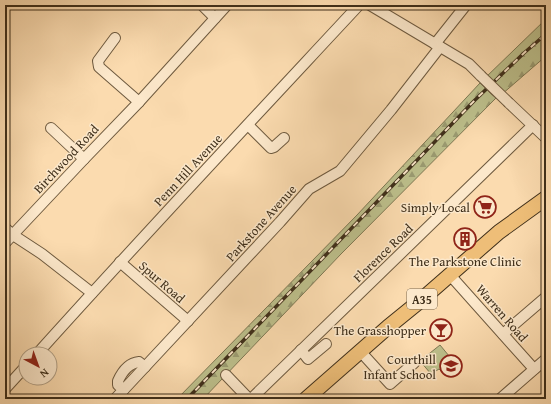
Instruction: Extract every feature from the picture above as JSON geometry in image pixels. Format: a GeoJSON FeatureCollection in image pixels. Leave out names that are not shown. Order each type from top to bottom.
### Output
{"type":"FeatureCollection","features":[{"type":"Feature","properties":{"kind":"highway","name":"A35"},"geometry":{"type":"LineString","coordinates":[[306,399],[499,232],[546,198]]}},
{"type":"Feature","properties":{"kind":"street"},"geometry":{"type":"LineString","coordinates":[[202,5],[215,18]]}},
{"type":"Feature","properties":{"kind":"street","name":"Birchwood Road"},"geometry":{"type":"LineString","coordinates":[[5,243],[9,231],[84,159],[139,102],[227,5]]}},
{"type":"Feature","properties":{"kind":"street","name":"Penn Hill Avenue"},"geometry":{"type":"LineString","coordinates":[[44,346],[120,262],[359,5]]}},
{"type":"Feature","properties":{"kind":"street"},"geometry":{"type":"LineString","coordinates":[[370,5],[468,64],[546,138]]}},
{"type":"Feature","properties":{"kind":"street","name":"Parkstone Avenue"},"geometry":{"type":"LineString","coordinates":[[115,399],[309,189],[340,171],[391,110],[466,5]]}},
{"type":"Feature","properties":{"kind":"street"},"geometry":{"type":"LineString","coordinates":[[115,38],[98,61],[99,67],[139,102]]}},
{"type":"Feature","properties":{"kind":"street"},"geometry":{"type":"LineString","coordinates":[[248,125],[271,148],[284,138]]}},
{"type":"Feature","properties":{"kind":"street","name":"Florence Road"},"geometry":{"type":"LineString","coordinates":[[226,375],[250,399],[532,125]]}},
{"type":"Feature","properties":{"kind":"street"},"geometry":{"type":"LineString","coordinates":[[51,128],[84,159]]}},
{"type":"Feature","properties":{"kind":"street"},"geometry":{"type":"LineString","coordinates":[[9,231],[42,254],[92,293]]}},
{"type":"Feature","properties":{"kind":"street","name":"Spur Road"},"geometry":{"type":"LineString","coordinates":[[120,262],[188,321]]}},
{"type":"Feature","properties":{"kind":"street","name":"Warren Road"},"geometry":{"type":"LineString","coordinates":[[450,274],[534,369]]}},
{"type":"Feature","properties":{"kind":"street"},"geometry":{"type":"LineString","coordinates":[[503,334],[546,297]]}},
{"type":"Feature","properties":{"kind":"street"},"geometry":{"type":"LineString","coordinates":[[301,350],[308,359],[326,344]]}},
{"type":"Feature","properties":{"kind":"street"},"geometry":{"type":"LineString","coordinates":[[360,351],[390,384],[414,363]]}},
{"type":"Feature","properties":{"kind":"street"},"geometry":{"type":"LineString","coordinates":[[500,399],[546,359]]}},
{"type":"Feature","properties":{"kind":"street"},"geometry":{"type":"LineString","coordinates":[[5,389],[18,375]]}},
{"type":"Feature","properties":{"kind":"green space"},"geometry":{"type":"Polygon","coordinates":[[[546,19],[546,56],[501,95],[484,79],[546,19]]]}},
{"type":"Feature","properties":{"kind":"green space"},"geometry":{"type":"Polygon","coordinates":[[[480,83],[496,98],[341,254],[203,399],[177,399],[357,215],[480,83]]]}},
{"type":"Feature","properties":{"kind":"green space"},"geometry":{"type":"Polygon","coordinates":[[[440,345],[454,362],[442,372],[439,369],[431,374],[420,361],[440,345]]]}},
{"type":"Feature","properties":{"kind":"railway"},"geometry":{"type":"LineString","coordinates":[[187,399],[475,100],[546,34]]}},
{"type":"Feature","properties":{"kind":"place","name":"Simply Local"},"geometry":{"type":"Point","coordinates":[485,207]}},
{"type":"Feature","properties":{"kind":"place","name":"The Parkstone Clinic"},"geometry":{"type":"Point","coordinates":[465,239]}},
{"type":"Feature","properties":{"kind":"place","name":"The Grasshopper"},"geometry":{"type":"Point","coordinates":[441,330]}},
{"type":"Feature","properties":{"kind":"place","name":"Courthill Infant School"},"geometry":{"type":"Point","coordinates":[451,366]}}]}
